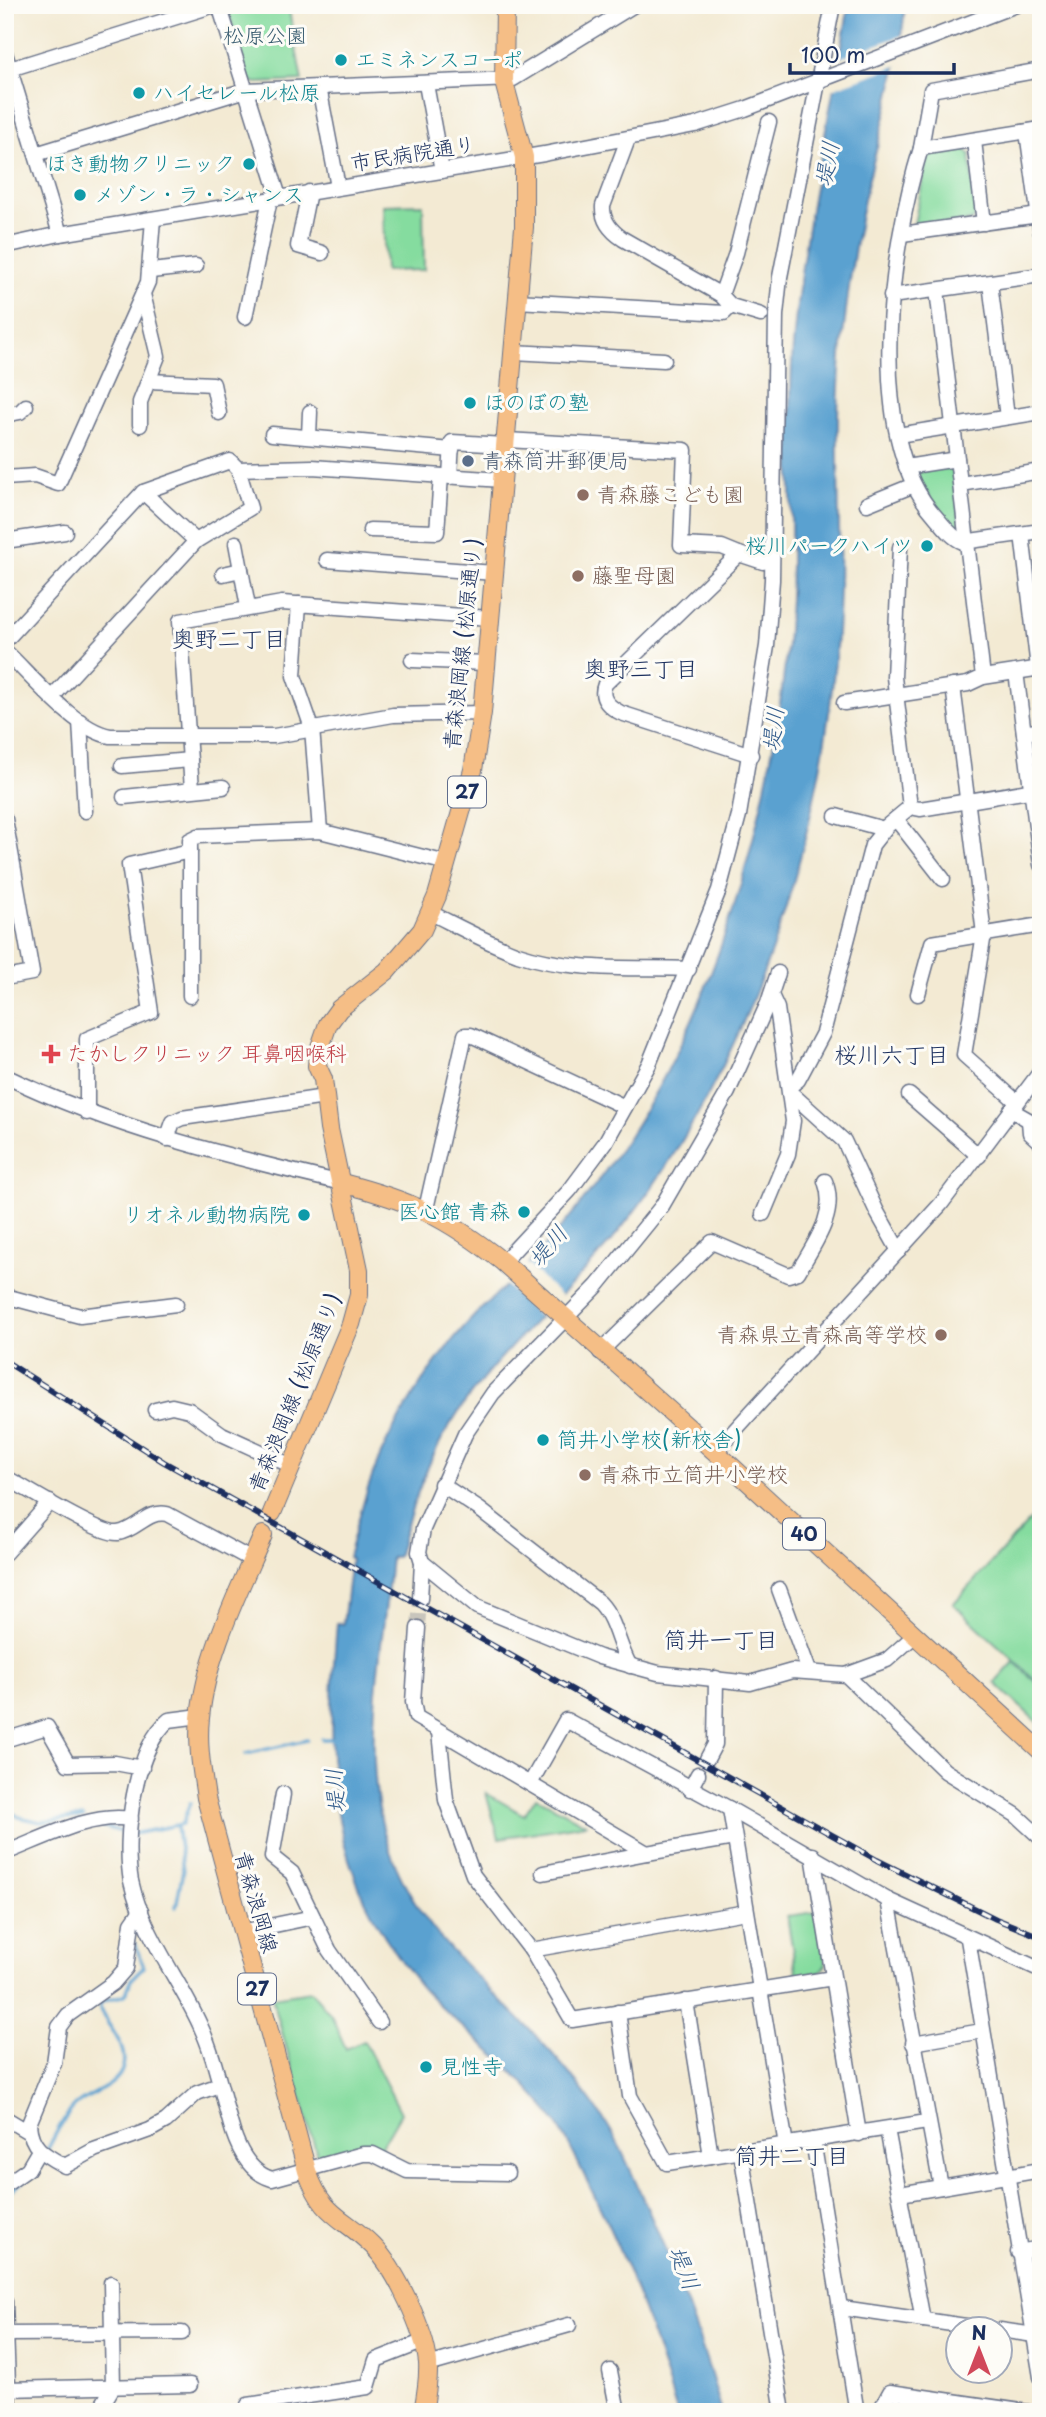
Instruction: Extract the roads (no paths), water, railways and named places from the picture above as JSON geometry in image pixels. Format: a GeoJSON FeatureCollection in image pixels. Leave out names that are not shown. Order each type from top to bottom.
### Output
{"type":"FeatureCollection","features":[{"type":"Feature","properties":{"kind":"main road","name":"青森浪岡線 (松原通り)"},"geometry":{"type":"LineString","coordinates":[[272,1513],[351,1324],[359,1295],[357,1259],[323,1079],[317,1066],[320,1046],[328,1024],[339,1009],[387,971],[422,930],[431,913],[473,770],[482,713],[525,216],[524,157],[504,82],[505,5]]}},
{"type":"Feature","properties":{"kind":"main road","name":"40"},"geometry":{"type":"LineString","coordinates":[[342,1183],[426,1209],[469,1235],[505,1264],[1041,1751]]}},
{"type":"Feature","properties":{"kind":"main road","name":"青森浪岡線"},"geometry":{"type":"LineString","coordinates":[[262,1535],[220,1640],[200,1716],[199,1751],[206,1798],[307,2171],[324,2207],[375,2247],[394,2272],[422,2342],[428,2365],[423,2412]]}},
{"type":"Feature","properties":{"kind":"street"},"geometry":{"type":"LineString","coordinates":[[10,69],[217,5],[246,90],[275,198],[245,317]]}},
{"type":"Feature","properties":{"kind":"street"},"geometry":{"type":"LineString","coordinates":[[36,154],[246,90],[504,82],[524,74],[634,5]]}},
{"type":"Feature","properties":{"kind":"street"},"geometry":{"type":"LineString","coordinates":[[505,1264],[587,1170],[625,1107],[649,1064],[719,890],[751,755],[771,611],[776,315],[785,244],[833,5]]}},
{"type":"Feature","properties":{"kind":"street","name":"市民病院通り"},"geometry":{"type":"LineString","coordinates":[[5,246],[60,234],[628,139],[720,118],[1016,5]]}},
{"type":"Feature","properties":{"kind":"street"},"geometry":{"type":"LineString","coordinates":[[5,53],[60,234]]}},
{"type":"Feature","properties":{"kind":"street"},"geometry":{"type":"LineString","coordinates":[[1041,70],[930,90],[891,296],[889,355],[898,435],[906,467],[914,485],[942,523],[957,540],[967,542],[1041,531]]}},
{"type":"Feature","properties":{"kind":"street"},"geometry":{"type":"LineString","coordinates":[[426,84],[442,171]]}},
{"type":"Feature","properties":{"kind":"street"},"geometry":{"type":"LineString","coordinates":[[318,87],[338,187]]}},
{"type":"Feature","properties":{"kind":"street"},"geometry":{"type":"LineString","coordinates":[[721,295],[736,253],[769,122]]}},
{"type":"Feature","properties":{"kind":"street"},"geometry":{"type":"LineString","coordinates":[[921,148],[1034,130],[1041,233]]}},
{"type":"Feature","properties":{"kind":"street"},"geometry":{"type":"LineString","coordinates":[[628,139],[603,206],[603,217],[623,239],[721,295],[732,306],[761,315]]}},
{"type":"Feature","properties":{"kind":"street"},"geometry":{"type":"LineString","coordinates":[[974,141],[984,223]]}},
{"type":"Feature","properties":{"kind":"street"},"geometry":{"type":"LineString","coordinates":[[309,192],[298,246],[322,253]]}},
{"type":"Feature","properties":{"kind":"street"},"geometry":{"type":"LineString","coordinates":[[902,234],[1039,215]]}},
{"type":"Feature","properties":{"kind":"street"},"geometry":{"type":"LineString","coordinates":[[5,478],[35,476],[58,484],[143,294],[151,271],[153,219]]}},
{"type":"Feature","properties":{"kind":"street"},"geometry":{"type":"LineString","coordinates":[[151,271],[195,266]]}},
{"type":"Feature","properties":{"kind":"street"},"geometry":{"type":"LineString","coordinates":[[891,296],[1041,275]]}},
{"type":"Feature","properties":{"kind":"street"},"geometry":{"type":"LineString","coordinates":[[990,283],[1007,417]]}},
{"type":"Feature","properties":{"kind":"street"},"geometry":{"type":"LineString","coordinates":[[937,290],[983,677]]}},
{"type":"Feature","properties":{"kind":"street"},"geometry":{"type":"LineString","coordinates":[[140,425],[140,402],[158,356],[143,294]]}},
{"type":"Feature","properties":{"kind":"street"},"geometry":{"type":"LineString","coordinates":[[517,300],[687,312],[724,313],[732,306]]}},
{"type":"Feature","properties":{"kind":"street"},"geometry":{"type":"LineString","coordinates":[[513,352],[664,360]]}},
{"type":"Feature","properties":{"kind":"street"},"geometry":{"type":"LineString","coordinates":[[149,381],[213,384],[219,413]]}},
{"type":"Feature","properties":{"kind":"street"},"geometry":{"type":"LineString","coordinates":[[5,415],[20,412],[26,406]]}},
{"type":"Feature","properties":{"kind":"street"},"geometry":{"type":"LineString","coordinates":[[309,436],[310,412]]}},
{"type":"Feature","properties":{"kind":"street"},"geometry":{"type":"LineString","coordinates":[[898,435],[1041,412]]}},
{"type":"Feature","properties":{"kind":"street"},"geometry":{"type":"LineString","coordinates":[[272,434],[452,450]]}},
{"type":"Feature","properties":{"kind":"street"},"geometry":{"type":"LineString","coordinates":[[370,530],[437,532],[445,476],[455,441],[685,450],[681,545],[722,547],[763,562]]}},
{"type":"Feature","properties":{"kind":"street"},"geometry":{"type":"LineString","coordinates":[[363,470],[365,443]]}},
{"type":"Feature","properties":{"kind":"street"},"geometry":{"type":"LineString","coordinates":[[906,467],[957,459]]}},
{"type":"Feature","properties":{"kind":"street"},"geometry":{"type":"LineString","coordinates":[[5,641],[143,492],[230,461],[238,469],[250,508],[196,541],[53,696]]}},
{"type":"Feature","properties":{"kind":"street"},"geometry":{"type":"LineString","coordinates":[[238,469],[363,470],[502,480]]}},
{"type":"Feature","properties":{"kind":"street"},"geometry":{"type":"LineString","coordinates":[[961,484],[1041,471]]}},
{"type":"Feature","properties":{"kind":"street"},"geometry":{"type":"LineString","coordinates":[[867,504],[914,485]]}},
{"type":"Feature","properties":{"kind":"street"},"geometry":{"type":"LineString","coordinates":[[143,492],[196,541]]}},
{"type":"Feature","properties":{"kind":"street"},"geometry":{"type":"LineString","coordinates":[[5,541],[65,532]]}},
{"type":"Feature","properties":{"kind":"street"},"geometry":{"type":"LineString","coordinates":[[844,703],[953,687],[983,677],[1039,668],[1022,534]]}},
{"type":"Feature","properties":{"kind":"street"},"geometry":{"type":"LineString","coordinates":[[236,543],[248,607]]}},
{"type":"Feature","properties":{"kind":"street"},"geometry":{"type":"LineString","coordinates":[[900,547],[894,677],[910,807]]}},
{"type":"Feature","properties":{"kind":"street"},"geometry":{"type":"LineString","coordinates":[[739,554],[616,673],[602,690],[607,704],[621,713],[751,755]]}},
{"type":"Feature","properties":{"kind":"street"},"geometry":{"type":"LineString","coordinates":[[327,560],[494,573]]}},
{"type":"Feature","properties":{"kind":"street"},"geometry":{"type":"LineString","coordinates":[[223,574],[241,570]]}},
{"type":"Feature","properties":{"kind":"street"},"geometry":{"type":"LineString","coordinates":[[299,604],[295,684],[312,728],[320,831]]}},
{"type":"Feature","properties":{"kind":"street"},"geometry":{"type":"LineString","coordinates":[[192,789],[190,735],[178,622],[248,607],[299,604],[490,618]]}},
{"type":"Feature","properties":{"kind":"street"},"geometry":{"type":"LineString","coordinates":[[5,651],[80,721],[97,734],[110,736],[274,736],[394,715],[482,713]]}},
{"type":"Feature","properties":{"kind":"street"},"geometry":{"type":"LineString","coordinates":[[412,660],[486,663]]}},
{"type":"Feature","properties":{"kind":"street"},"geometry":{"type":"LineString","coordinates":[[1016,672],[1024,733],[1036,790],[1040,856]]}},
{"type":"Feature","properties":{"kind":"street"},"geometry":{"type":"LineString","coordinates":[[953,687],[984,934],[964,1055],[1035,1124],[1030,1133],[1041,1143]]}},
{"type":"Feature","properties":{"kind":"street"},"geometry":{"type":"LineString","coordinates":[[80,721],[85,811]]}},
{"type":"Feature","properties":{"kind":"street"},"geometry":{"type":"LineString","coordinates":[[1024,733],[1041,730]]}},
{"type":"Feature","properties":{"kind":"street"},"geometry":{"type":"LineString","coordinates":[[122,766],[190,760]]}},
{"type":"Feature","properties":{"kind":"street"},"geometry":{"type":"LineString","coordinates":[[124,797],[223,787]]}},
{"type":"Feature","properties":{"kind":"street"},"geometry":{"type":"LineString","coordinates":[[910,807],[917,810],[1036,790]]}},
{"type":"Feature","properties":{"kind":"street"},"geometry":{"type":"LineString","coordinates":[[790,1091],[819,1043],[872,845],[884,829],[910,807]]}},
{"type":"Feature","properties":{"kind":"street"},"geometry":{"type":"LineString","coordinates":[[836,816],[884,829]]}},
{"type":"Feature","properties":{"kind":"street"},"geometry":{"type":"LineString","coordinates":[[5,819],[32,974],[5,978]]}},
{"type":"Feature","properties":{"kind":"street"},"geometry":{"type":"LineString","coordinates":[[896,819],[943,879]]}},
{"type":"Feature","properties":{"kind":"street"},"geometry":{"type":"LineString","coordinates":[[190,996],[190,839],[198,836],[320,831],[373,842],[447,863]]}},
{"type":"Feature","properties":{"kind":"street"},"geometry":{"type":"LineString","coordinates":[[87,1112],[87,1039],[151,1012],[129,865],[190,851]]}},
{"type":"Feature","properties":{"kind":"street"},"geometry":{"type":"LineString","coordinates":[[431,913],[486,940],[535,958],[583,965],[689,969]]}},
{"type":"Feature","properties":{"kind":"street"},"geometry":{"type":"LineString","coordinates":[[918,994],[930,945],[1041,925]]}},
{"type":"Feature","properties":{"kind":"street"},"geometry":{"type":"LineString","coordinates":[[420,1600],[422,1562],[419,1543],[440,1484],[457,1449],[486,1402],[531,1350],[632,1245],[676,1184],[728,1093],[778,973]]}},
{"type":"Feature","properties":{"kind":"street"},"geometry":{"type":"LineString","coordinates":[[763,1214],[792,1140],[790,1091],[777,1008],[771,995]]}},
{"type":"Feature","properties":{"kind":"street"},"geometry":{"type":"LineString","coordinates":[[426,1209],[465,1035],[471,1035],[625,1107]]}},
{"type":"Feature","properties":{"kind":"street"},"geometry":{"type":"LineString","coordinates":[[715,1452],[899,1251],[979,1156],[1041,1071]]}},
{"type":"Feature","properties":{"kind":"street"},"geometry":{"type":"LineString","coordinates":[[5,1076],[87,1112],[167,1139],[342,1183]]}},
{"type":"Feature","properties":{"kind":"street"},"geometry":{"type":"LineString","coordinates":[[790,1091],[844,1141],[899,1251]]}},
{"type":"Feature","properties":{"kind":"street"},"geometry":{"type":"LineString","coordinates":[[909,1095],[979,1156]]}},
{"type":"Feature","properties":{"kind":"street"},"geometry":{"type":"LineString","coordinates":[[167,1139],[173,1122],[182,1118],[325,1097]]}},
{"type":"Feature","properties":{"kind":"street"},"geometry":{"type":"LineString","coordinates":[[600,1352],[712,1242],[789,1275],[798,1272],[827,1218],[830,1194],[825,1181]]}},
{"type":"Feature","properties":{"kind":"street"},"geometry":{"type":"LineString","coordinates":[[5,1296],[80,1315],[176,1304]]}},
{"type":"Feature","properties":{"kind":"street"},"geometry":{"type":"LineString","coordinates":[[155,1410],[172,1406],[189,1410],[222,1434],[292,1466]]}},
{"type":"Feature","properties":{"kind":"street"},"geometry":{"type":"LineString","coordinates":[[5,1477],[113,1534],[129,1530],[156,1513],[167,1514],[252,1560]]}},
{"type":"Feature","properties":{"kind":"street"},"geometry":{"type":"LineString","coordinates":[[440,1484],[479,1509],[600,1603],[610,1615],[618,1643],[630,1666]]}},
{"type":"Feature","properties":{"kind":"street"},"geometry":{"type":"LineString","coordinates":[[5,1553],[50,1502]]}},
{"type":"Feature","properties":{"kind":"street"},"geometry":{"type":"LineString","coordinates":[[422,1562],[477,1607],[541,1635],[658,1673],[750,1683],[792,1671],[846,1675],[887,1660],[915,1636]]}},
{"type":"Feature","properties":{"kind":"street"},"geometry":{"type":"LineString","coordinates":[[779,1589],[809,1671]]}},
{"type":"Feature","properties":{"kind":"street"},"geometry":{"type":"LineString","coordinates":[[418,1628],[413,1702],[416,1717],[531,1782],[647,1853]]}},
{"type":"Feature","properties":{"kind":"street"},"geometry":{"type":"LineString","coordinates":[[846,1675],[945,1771],[1016,1815],[1041,1838]]}},
{"type":"Feature","properties":{"kind":"street"},"geometry":{"type":"LineString","coordinates":[[706,1759],[715,1744],[716,1678]]}},
{"type":"Feature","properties":{"kind":"street"},"geometry":{"type":"LineString","coordinates":[[200,1716],[177,1718],[164,1725],[142,1768],[131,1828],[132,1881],[141,1910],[200,2025],[239,2148],[251,2166],[272,2179],[373,2154],[407,2171],[507,2174]]}},
{"type":"Feature","properties":{"kind":"street"},"geometry":{"type":"LineString","coordinates":[[531,1782],[566,1720],[813,1854],[888,1900],[968,1939],[1041,1970]]}},
{"type":"Feature","properties":{"kind":"street"},"geometry":{"type":"LineString","coordinates":[[8,1739],[47,1727],[68,1764],[116,1763],[142,1768]]}},
{"type":"Feature","properties":{"kind":"street"},"geometry":{"type":"LineString","coordinates":[[439,1732],[446,1800],[473,1875],[531,1950],[572,2020],[833,1978]]}},
{"type":"Feature","properties":{"kind":"street"},"geometry":{"type":"LineString","coordinates":[[690,1789],[698,1774]]}},
{"type":"Feature","properties":{"kind":"street"},"geometry":{"type":"LineString","coordinates":[[283,1794],[271,1857],[292,1874],[329,1950],[379,2022]]}},
{"type":"Feature","properties":{"kind":"street"},"geometry":{"type":"LineString","coordinates":[[730,1809],[786,2145]]}},
{"type":"Feature","properties":{"kind":"street"},"geometry":{"type":"LineString","coordinates":[[5,1853],[88,1824],[114,1818],[131,1828]]}},
{"type":"Feature","properties":{"kind":"street"},"geometry":{"type":"LineString","coordinates":[[543,1873],[734,1838]]}},
{"type":"Feature","properties":{"kind":"street"},"geometry":{"type":"LineString","coordinates":[[813,1854],[859,2134]]}},
{"type":"Feature","properties":{"kind":"street"},"geometry":{"type":"LineString","coordinates":[[888,1900],[941,2187]]}},
{"type":"Feature","properties":{"kind":"street"},"geometry":{"type":"LineString","coordinates":[[141,1910],[132,1923],[126,1968],[113,1983],[68,2015],[59,2027],[54,2063],[29,2124],[30,2133],[42,2154],[65,2166],[94,2150],[166,2122],[197,2093],[219,2085]]}},
{"type":"Feature","properties":{"kind":"street"},"geometry":{"type":"LineString","coordinates":[[531,1950],[746,1912]]}},
{"type":"Feature","properties":{"kind":"street"},"geometry":{"type":"LineString","coordinates":[[241,1932],[313,1917]]}},
{"type":"Feature","properties":{"kind":"street"},"geometry":{"type":"LineString","coordinates":[[968,1939],[1018,2252],[1037,2335],[1041,2377]]}},
{"type":"Feature","properties":{"kind":"street"},"geometry":{"type":"LineString","coordinates":[[686,2001],[711,2156]]}},
{"type":"Feature","properties":{"kind":"street"},"geometry":{"type":"LineString","coordinates":[[618,2012],[630,2096],[667,2163],[927,2122]]}},
{"type":"Feature","properties":{"kind":"street"},"geometry":{"type":"LineString","coordinates":[[913,2043],[982,2031]]}},
{"type":"Feature","properties":{"kind":"street"},"geometry":{"type":"LineString","coordinates":[[5,2118],[30,2133]]}},
{"type":"Feature","properties":{"kind":"street"},"geometry":{"type":"LineString","coordinates":[[887,2129],[923,2320]]}},
{"type":"Feature","properties":{"kind":"street"},"geometry":{"type":"LineString","coordinates":[[813,2140],[858,2410]]}},
{"type":"Feature","properties":{"kind":"street"},"geometry":{"type":"LineString","coordinates":[[741,2152],[783,2412]]}},
{"type":"Feature","properties":{"kind":"street"},"geometry":{"type":"LineString","coordinates":[[5,2185],[28,2169],[42,2154]]}},
{"type":"Feature","properties":{"kind":"street"},"geometry":{"type":"LineString","coordinates":[[900,2194],[1041,2170]]}},
{"type":"Feature","properties":{"kind":"street"},"geometry":{"type":"LineString","coordinates":[[1018,2252],[1041,2248]]}},
{"type":"Feature","properties":{"kind":"street"},"geometry":{"type":"LineString","coordinates":[[98,2412],[113,2387],[111,2283]]}},
{"type":"Feature","properties":{"kind":"street"},"geometry":{"type":"LineString","coordinates":[[5,2301],[6,2389],[9,2412]]}},
{"type":"Feature","properties":{"kind":"street"},"geometry":{"type":"LineString","coordinates":[[842,2308],[944,2323]]}},
{"type":"Feature","properties":{"kind":"street"},"geometry":{"type":"LineString","coordinates":[[428,2365],[569,2325]]}},
{"type":"Feature","properties":{"kind":"street"},"geometry":{"type":"LineString","coordinates":[[1014,2332],[1037,2335]]}},
{"type":"Feature","properties":{"kind":"street"},"geometry":{"type":"LineString","coordinates":[[6,2334],[182,2333]]}},
{"type":"Feature","properties":{"kind":"street"},"geometry":{"type":"LineString","coordinates":[[248,2412],[248,2405],[368,2387],[376,2360],[422,2342]]}},
{"type":"Feature","properties":{"kind":"street"},"geometry":{"type":"LineString","coordinates":[[610,2371],[618,2412]]}},
{"type":"Feature","properties":{"kind":"street"},"geometry":{"type":"LineString","coordinates":[[6,2389],[190,2385]]}},
{"type":"Feature","properties":{"kind":"street"},"geometry":{"type":"LineString","coordinates":[[879,2412],[890,2392],[1028,2412]]}},
{"type":"Feature","properties":{"kind":"water","name":"堤川"},"geometry":{"type":"Polygon","coordinates":[[[849,5],[905,5],[899,54],[865,195],[847,301],[838,400],[839,590],[836,651],[819,775],[789,897],[747,1015],[709,1093],[669,1162],[606,1247],[473,1391],[438,1446],[420,1487],[397,1557],[391,1557],[375,1705],[375,1779],[380,1816],[390,1851],[403,1881],[418,1907],[452,1952],[545,2045],[607,2124],[678,2280],[722,2412],[677,2412],[628,2271],[560,2128],[519,2078],[422,1988],[372,1915],[355,1876],[342,1836],[332,1754],[337,1623],[343,1624],[351,1559],[348,1557],[362,1508],[372,1476],[393,1430],[452,1341],[557,1232],[628,1138],[667,1071],[700,1001],[734,905],[762,804],[780,700],[790,599],[791,378],[797,303],[849,5]]]}},
{"type":"Feature","properties":{"kind":"waterway"},"geometry":{"type":"LineString","coordinates":[[322,1739],[334,1739]]}},
{"type":"Feature","properties":{"kind":"waterway"},"geometry":{"type":"LineString","coordinates":[[246,1754],[307,1740]]}},
{"type":"Feature","properties":{"kind":"waterway"},"geometry":{"type":"LineString","coordinates":[[133,1834],[182,1824],[190,1803]]}},
{"type":"Feature","properties":{"kind":"waterway"},"geometry":{"type":"LineString","coordinates":[[5,1808],[19,1817],[41,1822],[83,1817]]}},
{"type":"Feature","properties":{"kind":"waterway"},"geometry":{"type":"LineString","coordinates":[[99,1825],[125,1833]]}},
{"type":"Feature","properties":{"kind":"waterway"},"geometry":{"type":"LineString","coordinates":[[176,1907],[183,1870],[177,1827]]}},
{"type":"Feature","properties":{"kind":"waterway"},"geometry":{"type":"LineString","coordinates":[[47,2150],[71,2110],[114,2081],[122,2070],[122,2049],[100,2008],[103,2001],[126,1994],[131,1980],[144,1967],[135,1943]]}},
{"type":"Feature","properties":{"kind":"waterway"},"geometry":{"type":"LineString","coordinates":[[5,2194],[31,2176],[39,2163]]}},
{"type":"Feature","properties":{"kind":"tunnel"},"geometry":{"type":"LineString","coordinates":[[418,1628],[420,1599]]}},
{"type":"Feature","properties":{"kind":"railway"},"geometry":{"type":"LineString","coordinates":[[5,1361],[164,1462],[877,1860],[996,1919],[1041,1937]]}},
{"type":"Feature","properties":{"kind":"place","name":"エミネンスコーポ"},"geometry":{"type":"Point","coordinates":[341,60]}},
{"type":"Feature","properties":{"kind":"place","name":"ハイセレール松原"},"geometry":{"type":"Point","coordinates":[139,93]}},
{"type":"Feature","properties":{"kind":"place","name":"ほき動物クリニック"},"geometry":{"type":"Point","coordinates":[249,164]}},
{"type":"Feature","properties":{"kind":"place","name":"メゾン・ラ・シャンス"},"geometry":{"type":"Point","coordinates":[80,195]}},
{"type":"Feature","properties":{"kind":"place","name":"ほのぼの塾"},"geometry":{"type":"Point","coordinates":[470,403]}},
{"type":"Feature","properties":{"kind":"place","name":"青森筒井郵便局"},"geometry":{"type":"Point","coordinates":[468,461]}},
{"type":"Feature","properties":{"kind":"place","name":"青森藤こども園"},"geometry":{"type":"Point","coordinates":[583,495]}},
{"type":"Feature","properties":{"kind":"place","name":"桜川パークハイツ"},"geometry":{"type":"Point","coordinates":[927,546]}},
{"type":"Feature","properties":{"kind":"place","name":"藤聖母園"},"geometry":{"type":"Point","coordinates":[578,576]}},
{"type":"Feature","properties":{"kind":"place","name":"たかしクリニック 耳鼻咽喉科"},"geometry":{"type":"Point","coordinates":[51,1054]}},
{"type":"Feature","properties":{"kind":"place","name":"医心館 青森"},"geometry":{"type":"Point","coordinates":[524,1212]}},
{"type":"Feature","properties":{"kind":"place","name":"リオネル動物病院"},"geometry":{"type":"Point","coordinates":[304,1215]}},
{"type":"Feature","properties":{"kind":"place","name":"青森県立青森高等学校"},"geometry":{"type":"Point","coordinates":[941,1335]}},
{"type":"Feature","properties":{"kind":"place","name":"筒井小学校(新校舎)"},"geometry":{"type":"Point","coordinates":[543,1440]}},
{"type":"Feature","properties":{"kind":"place","name":"青森市立筒井小学校"},"geometry":{"type":"Point","coordinates":[585,1475]}},
{"type":"Feature","properties":{"kind":"place","name":"見性寺"},"geometry":{"type":"Point","coordinates":[426,2067]}},
{"type":"Feature","properties":{"kind":"district","name":"奥野二丁目"},"geometry":{"type":"Point","coordinates":[229,639]}},
{"type":"Feature","properties":{"kind":"district","name":"奥野三丁目"},"geometry":{"type":"Point","coordinates":[641,669]}},
{"type":"Feature","properties":{"kind":"district","name":"桜川六丁目"},"geometry":{"type":"Point","coordinates":[892,1055]}},
{"type":"Feature","properties":{"kind":"district","name":"筒井一丁目"},"geometry":{"type":"Point","coordinates":[721,1640]}},
{"type":"Feature","properties":{"kind":"district","name":"筒井二丁目"},"geometry":{"type":"Point","coordinates":[792,2156]}},
{"type":"Feature","properties":{"kind":"park label","name":"松原公園"},"geometry":{"type":"Point","coordinates":[265,36]}}]}
